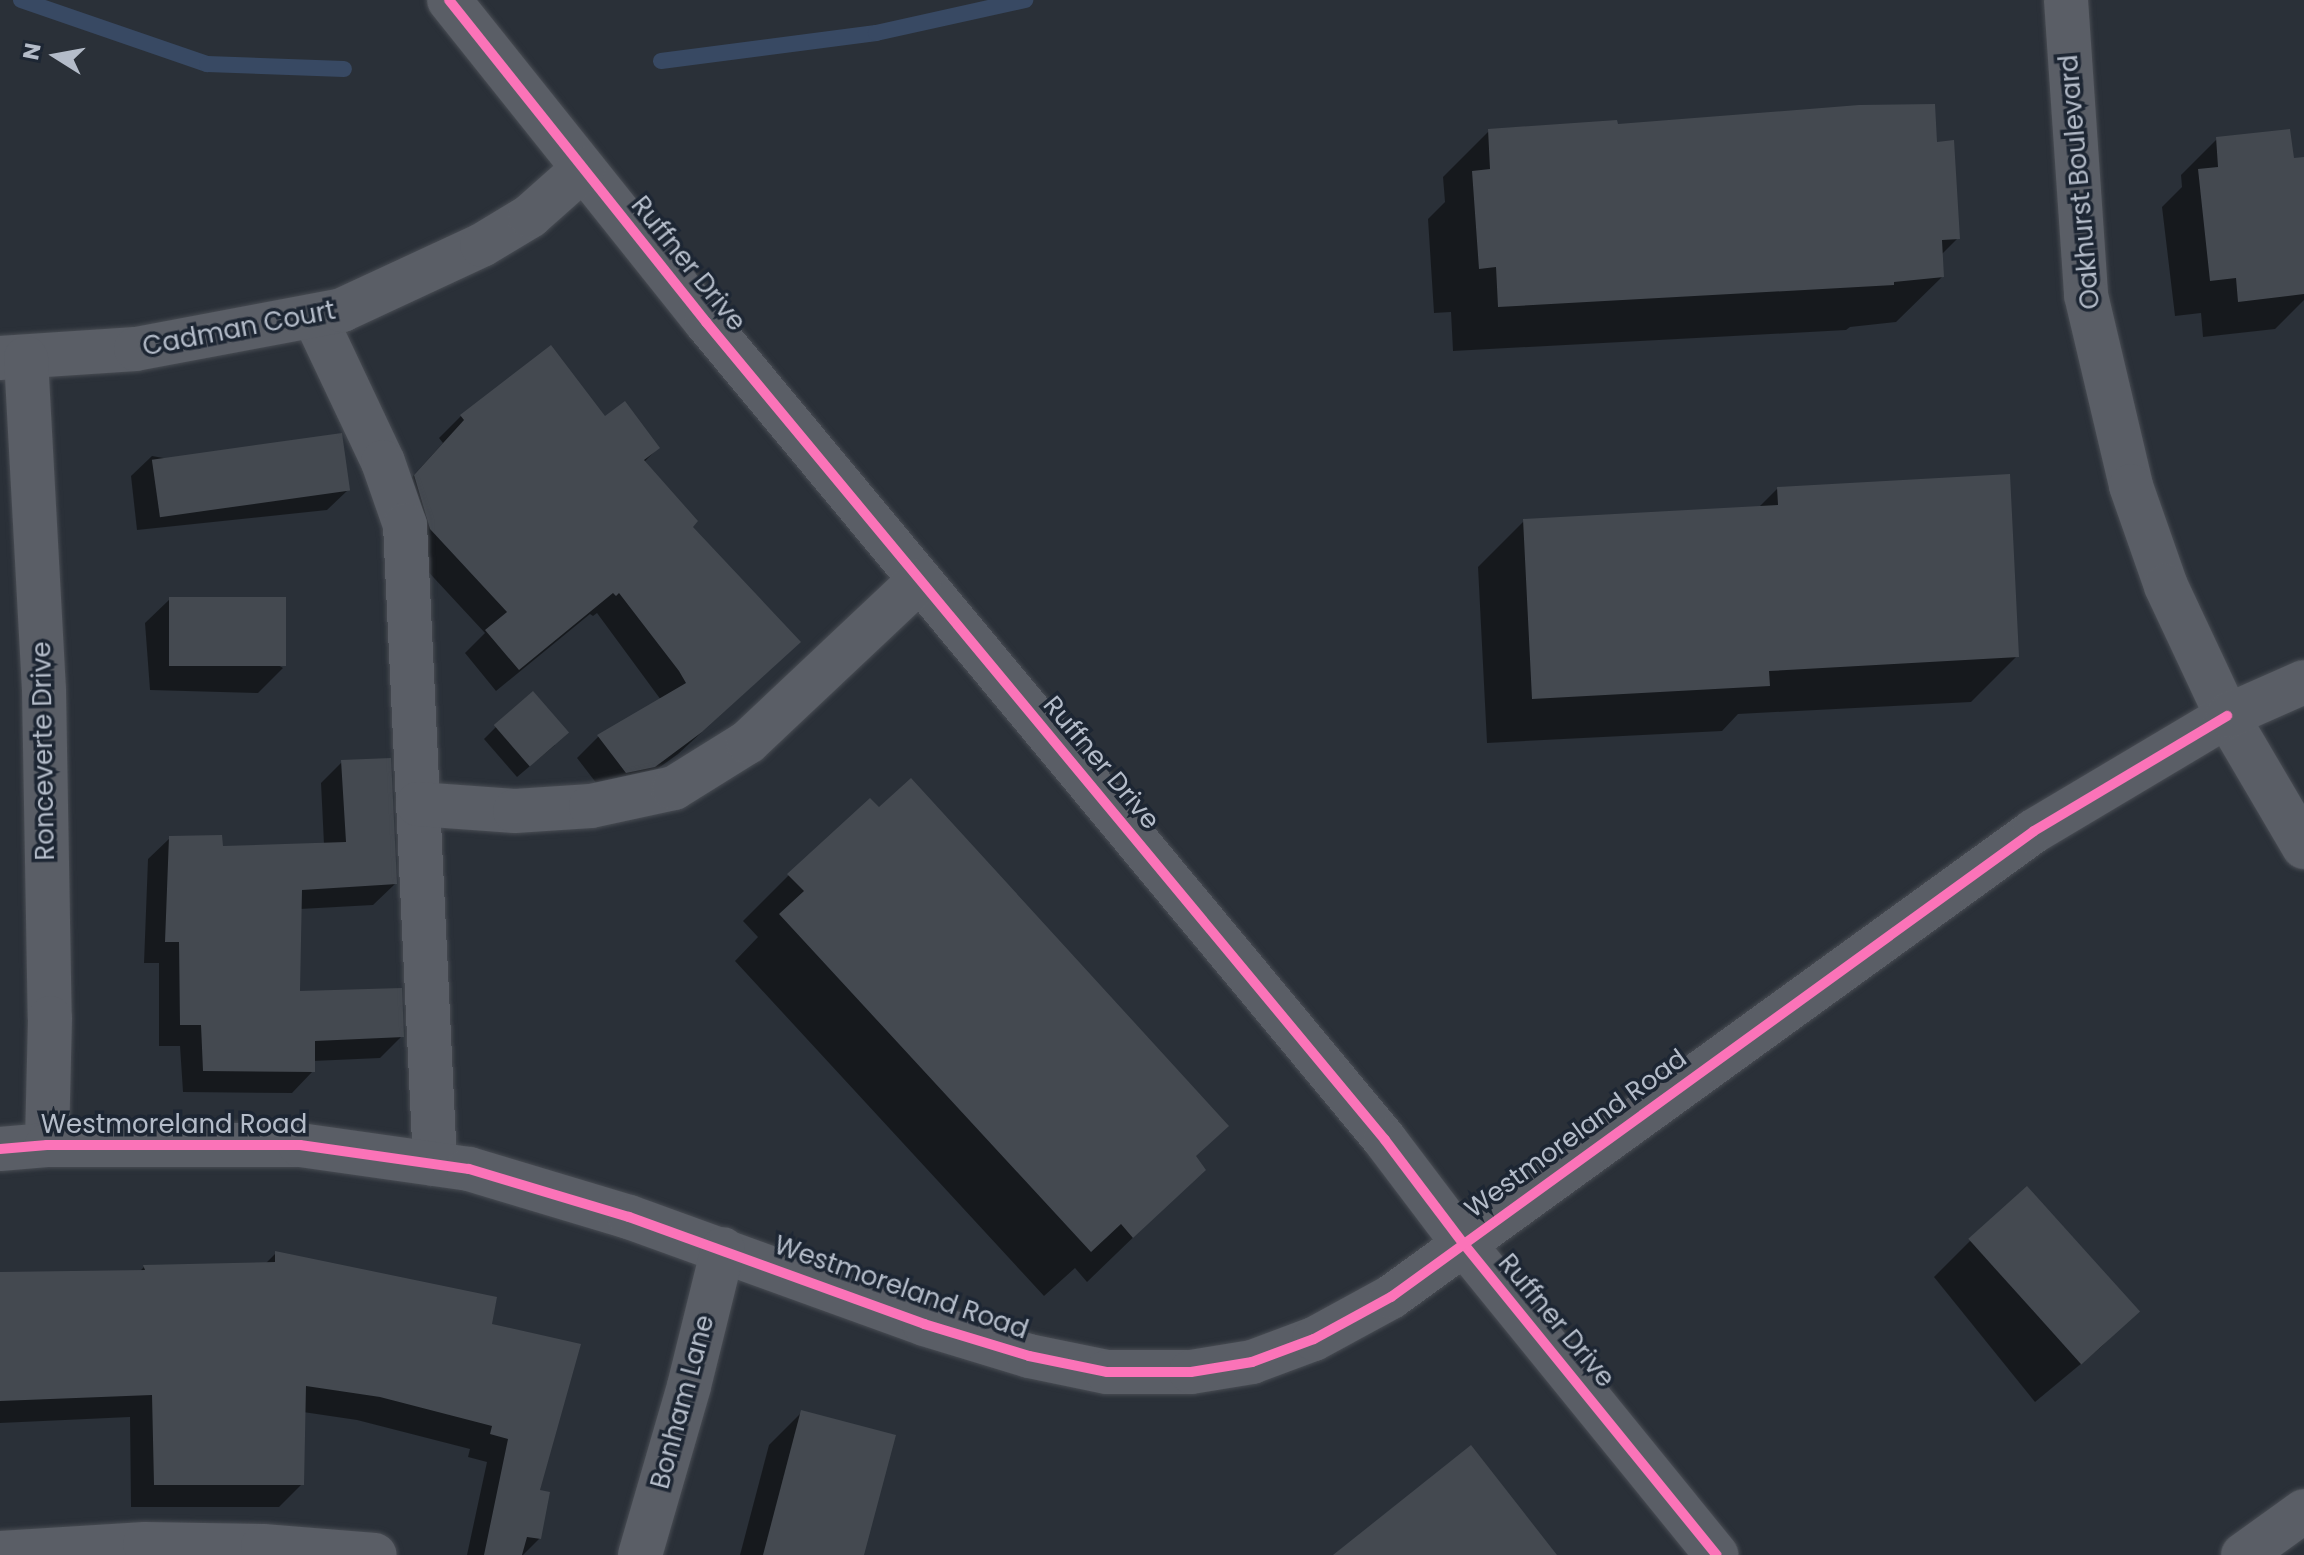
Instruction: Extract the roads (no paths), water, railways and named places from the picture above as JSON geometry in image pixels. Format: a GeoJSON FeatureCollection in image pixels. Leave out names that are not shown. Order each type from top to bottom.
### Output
{"type":"FeatureCollection","features":[{"type":"Feature","properties":{"kind":"street","name":"Ruffner Drive"},"geometry":{"type":"LineString","coordinates":[[449,0],[583,169],[920,580],[1385,1140],[1463,1243],[1717,1555]]}},
{"type":"Feature","properties":{"kind":"street","name":"Oakhurst Boulevard"},"geometry":{"type":"LineString","coordinates":[[2066,0],[2086,295],[2131,486],[2166,586],[2227,716],[2304,847]]}},
{"type":"Feature","properties":{"kind":"street","name":"Cadman Court"},"geometry":{"type":"LineString","coordinates":[[13,358],[136,349],[342,310],[482,245],[530,216],[583,169]]}},
{"type":"Feature","properties":{"kind":"street"},"geometry":{"type":"LineString","coordinates":[[314,316],[383,462],[405,525],[435,1164]]}},
{"type":"Feature","properties":{"kind":"street","name":"Ronceverte Drive"},"geometry":{"type":"LineString","coordinates":[[13,358],[44,690],[50,1018],[47,1145]]}},
{"type":"Feature","properties":{"kind":"street"},"geometry":{"type":"LineString","coordinates":[[418,804],[515,811],[591,806],[674,788],[748,742],[920,580]]}},
{"type":"Feature","properties":{"kind":"street","name":"Westmoreland Road"},"geometry":{"type":"LineString","coordinates":[[0,1149],[47,1145],[300,1145],[435,1164],[483,1173],[723,1249],[924,1324],[1029,1356],[1107,1372],[1191,1372],[1252,1362],[1314,1339],[1391,1297],[2034,831],[2227,716],[2304,682]]}},
{"type":"Feature","properties":{"kind":"street","name":"Bonham Lane"},"geometry":{"type":"LineString","coordinates":[[640,1555],[689,1386],[723,1249]]}},
{"type":"Feature","properties":{"kind":"street"},"geometry":{"type":"LineString","coordinates":[[2243,1555],[2304,1511]]}},
{"type":"Feature","properties":{"kind":"street"},"geometry":{"type":"LineString","coordinates":[[0,1553],[145,1544],[375,1555]]}},
{"type":"Feature","properties":{"kind":"waterway"},"geometry":{"type":"LineString","coordinates":[[21,0],[207,64],[344,69]]}},
{"type":"Feature","properties":{"kind":"waterway"},"geometry":{"type":"LineString","coordinates":[[661,61],[876,33],[1025,0]]}}]}
